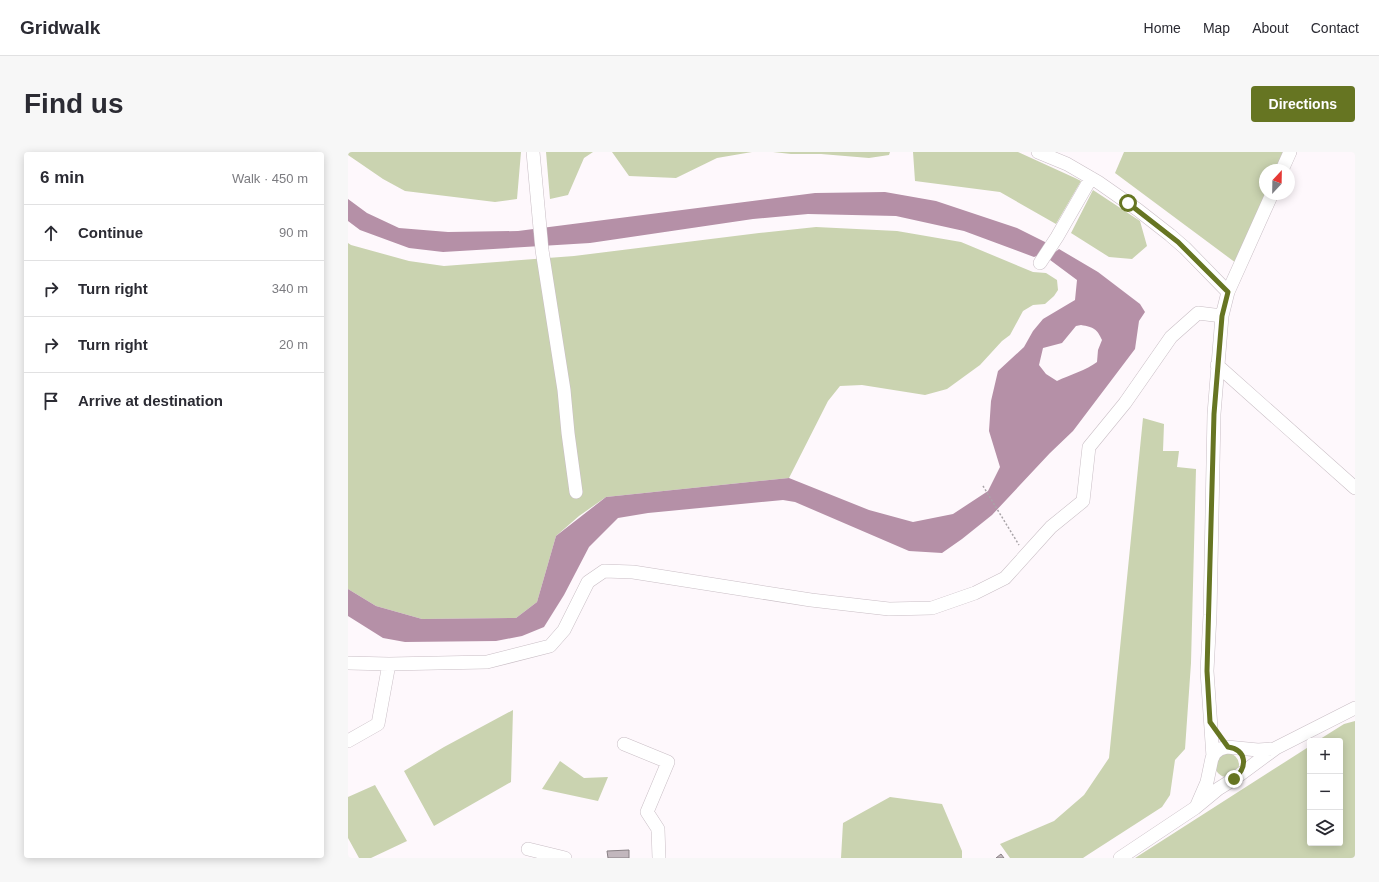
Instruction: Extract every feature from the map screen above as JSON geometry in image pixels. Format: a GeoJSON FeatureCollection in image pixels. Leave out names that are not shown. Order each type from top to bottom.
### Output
{"type":"FeatureCollection","features":[{"type":"Feature","properties":{"kind":"street"},"geometry":{"type":"LineString","coordinates":[[533,152],[542,250],[564,390],[576,492]]}},
{"type":"Feature","properties":{"kind":"street"},"geometry":{"type":"LineString","coordinates":[[1038,152],[1067,164],[1091,178],[1138,210],[1185,248],[1228,292]]}},
{"type":"Feature","properties":{"kind":"street"},"geometry":{"type":"LineString","coordinates":[[1285,164],[1290,152]]}},
{"type":"Feature","properties":{"kind":"street"},"geometry":{"type":"LineString","coordinates":[[1040,263],[1057,237],[1091,178]]}},
{"type":"Feature","properties":{"kind":"street"},"geometry":{"type":"LineString","coordinates":[[1213,757],[1207,671],[1214,414],[1217,365],[1222,316],[1228,292],[1269,200]]}},
{"type":"Feature","properties":{"kind":"street"},"geometry":{"type":"LineString","coordinates":[[348,663],[389,664],[487,662],[550,646],[564,630],[588,582],[604,570],[633,572],[802,599],[889,609],[932,608],[975,593],[1005,578],[1051,527],[1083,500],[1089,447],[1125,403],[1171,336],[1198,313],[1222,316]]}},
{"type":"Feature","properties":{"kind":"street"},"geometry":{"type":"LineString","coordinates":[[1217,365],[1355,488]]}},
{"type":"Feature","properties":{"kind":"street"},"geometry":{"type":"LineString","coordinates":[[348,741],[378,724],[389,664]]}},
{"type":"Feature","properties":{"kind":"street"},"geometry":{"type":"LineString","coordinates":[[1120,858],[1195,808],[1276,748],[1355,708]]}},
{"type":"Feature","properties":{"kind":"street"},"geometry":{"type":"LineString","coordinates":[[1210,722],[1230,747],[1239,752],[1243,758],[1243,769],[1234,778],[1222,780],[1213,775],[1210,770]]}},
{"type":"Feature","properties":{"kind":"street"},"geometry":{"type":"LineString","coordinates":[[624,744],[668,762],[647,812],[658,829],[659,858]]}},
{"type":"Feature","properties":{"kind":"street"},"geometry":{"type":"LineString","coordinates":[[1195,808],[1207,782],[1210,763],[1220,749],[1230,747],[1258,750],[1276,748]]}},
{"type":"Feature","properties":{"kind":"street"},"geometry":{"type":"LineString","coordinates":[[528,849],[565,858]]}},
{"type":"Feature","properties":{"kind":"path"},"geometry":{"type":"LineString","coordinates":[[983,486],[1026,555]]}},
{"type":"Feature","properties":{"kind":"green space"},"geometry":{"type":"Polygon","coordinates":[[[348,152],[521,152],[517,199],[495,202],[405,191],[383,179],[348,155],[348,152]]]}},
{"type":"Feature","properties":{"kind":"green space"},"geometry":{"type":"Polygon","coordinates":[[[546,152],[593,152],[584,158],[568,195],[550,199],[546,152]]]}},
{"type":"Feature","properties":{"kind":"green space"},"geometry":{"type":"Polygon","coordinates":[[[612,152],[752,152],[717,158],[676,178],[629,176],[612,152]]]}},
{"type":"Feature","properties":{"kind":"green space"},"geometry":{"type":"Polygon","coordinates":[[[773,152],[890,152],[889,155],[869,158],[773,152]]]}},
{"type":"Feature","properties":{"kind":"green space"},"geometry":{"type":"Polygon","coordinates":[[[913,152],[1018,152],[1081,181],[1056,224],[1000,192],[915,181],[913,152]]]}},
{"type":"Feature","properties":{"kind":"green space"},"geometry":{"type":"Polygon","coordinates":[[[1124,152],[1290,152],[1285,164],[1259,164],[1259,200],[1262,200],[1236,263],[1115,173],[1124,152]]]}},
{"type":"Feature","properties":{"kind":"green space"},"geometry":{"type":"Polygon","coordinates":[[[1093,190],[1140,221],[1147,246],[1132,259],[1109,257],[1071,233],[1093,190]]]}},
{"type":"Feature","properties":{"kind":"green space"},"geometry":{"type":"Polygon","coordinates":[[[816,227],[897,231],[961,242],[1033,272],[1046,273],[1057,280],[1058,290],[1045,304],[1033,305],[1023,311],[1010,335],[1002,341],[980,365],[947,389],[925,395],[862,385],[840,386],[828,401],[789,478],[606,497],[579,516],[556,536],[537,602],[516,618],[422,619],[376,606],[348,589],[348,243],[409,261],[444,266],[574,256],[816,227]]]}},
{"type":"Feature","properties":{"kind":"green space"},"geometry":{"type":"Polygon","coordinates":[[[1143,418],[1164,424],[1163,451],[1179,451],[1177,467],[1196,469],[1191,663],[1185,749],[1175,760],[1170,795],[1162,807],[1083,858],[1010,858],[1000,844],[1054,821],[1084,795],[1109,758],[1143,418]]]}},
{"type":"Feature","properties":{"kind":"green space"},"geometry":{"type":"Polygon","coordinates":[[[513,710],[511,782],[434,826],[404,771],[444,747],[513,710]]]}},
{"type":"Feature","properties":{"kind":"green space"},"geometry":{"type":"Polygon","coordinates":[[[1355,721],[1355,858],[1135,858],[1307,748],[1307,846],[1343,846],[1343,738],[1322,738],[1344,724],[1355,721]]]}},
{"type":"Feature","properties":{"kind":"green space"},"geometry":{"type":"Polygon","coordinates":[[[1227,753],[1235,757],[1239,765],[1235,773],[1227,777],[1219,773],[1215,765],[1219,757],[1227,753]]]}},
{"type":"Feature","properties":{"kind":"green space"},"geometry":{"type":"Polygon","coordinates":[[[560,761],[584,778],[608,777],[598,801],[542,789],[560,761]]]}},
{"type":"Feature","properties":{"kind":"green space"},"geometry":{"type":"Polygon","coordinates":[[[375,785],[407,841],[371,858],[359,858],[348,838],[348,797],[375,785]]]}},
{"type":"Feature","properties":{"kind":"green space"},"geometry":{"type":"Polygon","coordinates":[[[890,797],[942,804],[962,851],[962,858],[841,858],[843,823],[890,797]]]}},
{"type":"Feature","properties":{"kind":"shaded area"},"geometry":{"type":"Polygon","coordinates":[[[885,192],[936,201],[1017,228],[1045,242],[1045,250],[1054,253],[1059,249],[1098,272],[1140,304],[1145,312],[1139,321],[1135,349],[1073,431],[1050,453],[992,515],[942,553],[909,551],[795,502],[783,500],[648,513],[618,518],[589,547],[564,595],[544,627],[522,636],[496,641],[405,642],[383,638],[348,616],[348,589],[376,606],[422,619],[516,618],[537,602],[556,536],[606,497],[789,478],[869,510],[913,522],[953,514],[988,491],[1000,467],[989,431],[991,401],[998,371],[1024,347],[1033,331],[1043,319],[1075,300],[1077,280],[1042,254],[1034,257],[964,231],[896,216],[808,214],[753,219],[590,243],[443,252],[409,248],[360,230],[348,221],[348,199],[367,213],[399,228],[448,232],[518,231],[815,193],[885,192]],[[1076,326],[1062,343],[1043,348],[1039,365],[1046,374],[1057,381],[1083,370],[1097,362],[1098,350],[1102,340],[1094,329],[1085,326],[1076,326]]]}},
{"type":"Feature","properties":{"kind":"building"},"geometry":{"type":"Polygon","coordinates":[[[629,850],[629,858],[608,858],[607,851],[629,850]]]}},
{"type":"Feature","properties":{"kind":"building"},"geometry":{"type":"Polygon","coordinates":[[[1001,854],[1004,858],[996,858],[1001,854]]]}},
{"type":"Feature","properties":{"kind":"route"},"geometry":{"type":"LineString","coordinates":[[1128,203],[1185,248],[1228,292],[1222,316],[1214,414],[1210,615],[1207,671],[1210,722],[1228,747],[1239,752],[1243,758],[1243,769],[1234,779]]}}]}
